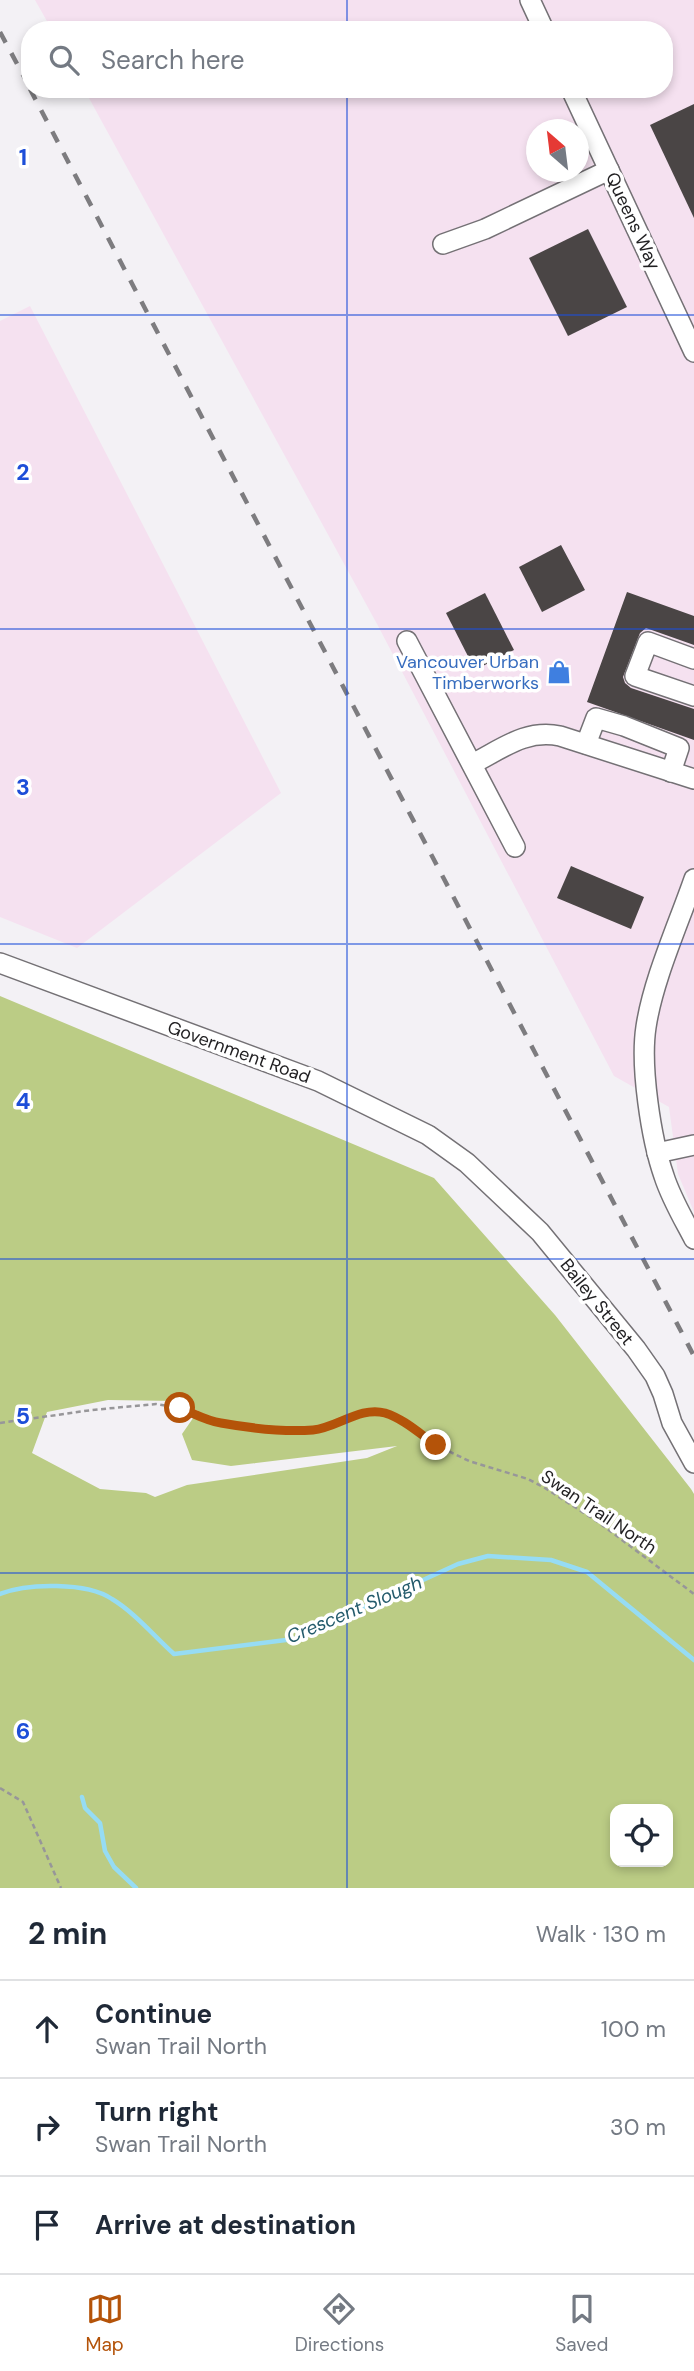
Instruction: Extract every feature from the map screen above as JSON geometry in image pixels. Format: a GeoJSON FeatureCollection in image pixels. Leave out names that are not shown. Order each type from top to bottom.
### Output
{"type":"FeatureCollection","features":[{"type":"Feature","properties":{"kind":"street"},"geometry":{"type":"LineString","coordinates":[[530,0],[540,21]]}},
{"type":"Feature","properties":{"kind":"street","name":"Queens Way"},"geometry":{"type":"LineString","coordinates":[[575,98],[694,352]]}},
{"type":"Feature","properties":{"kind":"street"},"geometry":{"type":"LineString","coordinates":[[443,244],[485,229],[609,170]]}},
{"type":"Feature","properties":{"kind":"street"},"geometry":{"type":"LineString","coordinates":[[407,641],[515,847]]}},
{"type":"Feature","properties":{"kind":"street"},"geometry":{"type":"LineString","coordinates":[[694,659],[648,642],[635,676],[694,696]]}},
{"type":"Feature","properties":{"kind":"street"},"geometry":{"type":"LineString","coordinates":[[586,744],[596,718],[624,726],[679,748],[671,772]]}},
{"type":"Feature","properties":{"kind":"street"},"geometry":{"type":"LineString","coordinates":[[472,764],[529,734],[553,734],[694,779]]}},
{"type":"Feature","properties":{"kind":"street"},"geometry":{"type":"LineString","coordinates":[[694,879],[655,989],[646,1028],[644,1068],[657,1153],[670,1191],[694,1239]]}},
{"type":"Feature","properties":{"kind":"street","name":"Government Road"},"geometry":{"type":"LineString","coordinates":[[0,963],[318,1081],[428,1135],[467,1163]]}},
{"type":"Feature","properties":{"kind":"street"},"geometry":{"type":"LineString","coordinates":[[657,1153],[694,1145]]}},
{"type":"Feature","properties":{"kind":"street","name":"Bailey Street"},"geometry":{"type":"LineString","coordinates":[[467,1163],[540,1232],[636,1349],[663,1394],[672,1423],[694,1463]]}},
{"type":"Feature","properties":{"kind":"path","name":"Swan Trail North"},"geometry":{"type":"LineString","coordinates":[[0,1423],[156,1404],[180,1408],[218,1423],[312,1430],[369,1412],[384,1413],[403,1422],[436,1445],[469,1461],[528,1479],[545,1488],[598,1521],[694,1594]]}},
{"type":"Feature","properties":{"kind":"path"},"geometry":{"type":"LineString","coordinates":[[0,1788],[23,1802],[61,1888]]}},
{"type":"Feature","properties":{"kind":"shaded area"},"geometry":{"type":"Polygon","coordinates":[[[35,0],[694,0],[694,1212],[678,1174],[669,1107],[614,1076],[377,624],[89,98],[673,98],[673,21],[47,21],[35,0]]]}},
{"type":"Feature","properties":{"kind":"shaded area"},"geometry":{"type":"Polygon","coordinates":[[[30,306],[281,793],[77,948],[0,917],[0,321],[30,306]]]}},
{"type":"Feature","properties":{"kind":"green space"},"geometry":{"type":"Polygon","coordinates":[[[0,996],[434,1178],[555,1315],[691,1489],[694,1494],[694,1888],[0,1888],[0,996]],[[108,1400],[47,1412],[32,1453],[100,1489],[146,1493],[155,1497],[187,1485],[367,1458],[397,1446],[231,1466],[192,1460],[182,1434],[198,1411],[176,1401],[108,1400]]]}},
{"type":"Feature","properties":{"kind":"building"},"geometry":{"type":"Polygon","coordinates":[[[694,104],[694,218],[650,125],[694,104]]]}},
{"type":"Feature","properties":{"kind":"building"},"geometry":{"type":"Polygon","coordinates":[[[588,229],[627,307],[568,336],[529,258],[588,229]]]}},
{"type":"Feature","properties":{"kind":"building"},"geometry":{"type":"Polygon","coordinates":[[[561,545],[585,590],[542,612],[519,567],[561,545]]]}},
{"type":"Feature","properties":{"kind":"building"},"geometry":{"type":"Polygon","coordinates":[[[627,592],[694,616],[694,645],[646,628],[640,633],[623,677],[631,688],[694,709],[694,740],[587,702],[627,592]]]}},
{"type":"Feature","properties":{"kind":"building"},"geometry":{"type":"Polygon","coordinates":[[[485,593],[514,650],[475,670],[446,613],[485,593]]]}},
{"type":"Feature","properties":{"kind":"building"},"geometry":{"type":"Polygon","coordinates":[[[571,866],[644,897],[631,929],[557,898],[571,866]]]}},
{"type":"Feature","properties":{"kind":"waterway","name":"Crescent Slough"},"geometry":{"type":"LineString","coordinates":[[0,1594],[41,1586],[73,1587],[101,1593],[128,1611],[174,1654],[294,1639],[458,1564],[488,1556],[551,1560],[587,1572],[694,1660]]}},
{"type":"Feature","properties":{"kind":"waterway"},"geometry":{"type":"LineString","coordinates":[[82,1797],[85,1808],[100,1823],[105,1851],[114,1867],[136,1888]]}},
{"type":"Feature","properties":{"kind":"railway"},"geometry":{"type":"LineString","coordinates":[[0,32],[21,71]]}},
{"type":"Feature","properties":{"kind":"railway"},"geometry":{"type":"LineString","coordinates":[[35,98],[694,1356]]}},
{"type":"Feature","properties":{"kind":"place","name":"Vancouver Urban Timberworks"},"geometry":{"type":"Point","coordinates":[559,672]}},
{"type":"Feature","properties":{"kind":"route"},"geometry":{"type":"LineString","coordinates":[[180,1408],[218,1423],[312,1430],[369,1412],[384,1413],[403,1422],[436,1445]]}}]}
